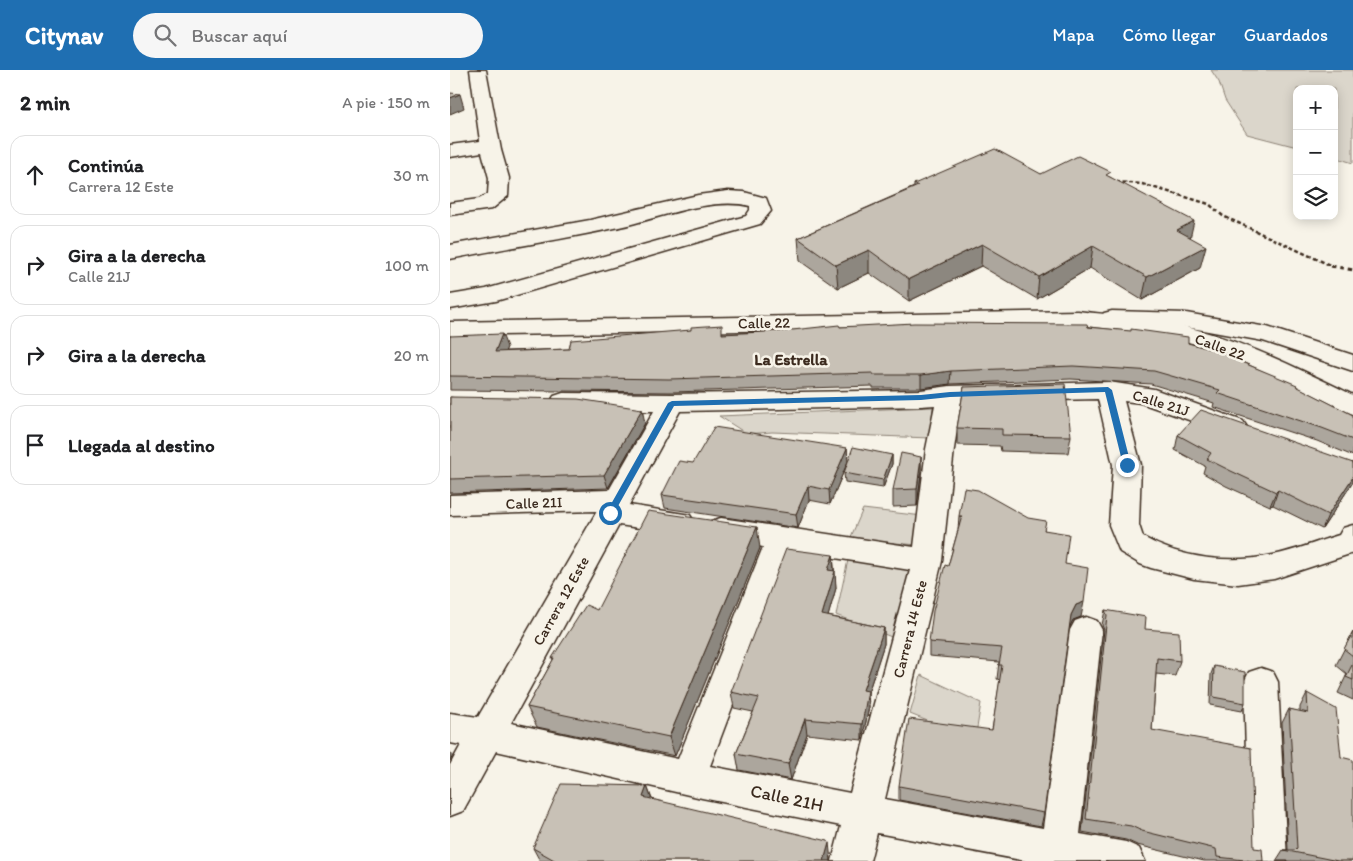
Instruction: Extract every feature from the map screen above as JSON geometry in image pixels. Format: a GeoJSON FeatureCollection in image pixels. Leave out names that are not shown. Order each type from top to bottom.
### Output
{"type":"FeatureCollection","features":[{"type":"Feature","properties":{"kind":"street"},"geometry":{"type":"LineString","coordinates":[[450,209],[484,205],[498,196],[499,178],[490,145],[478,70]]}},
{"type":"Feature","properties":{"kind":"street"},"geometry":{"type":"LineString","coordinates":[[450,151],[490,145]]}},
{"type":"Feature","properties":{"kind":"street"},"geometry":{"type":"LineString","coordinates":[[450,252],[638,217],[703,200],[728,197],[747,198],[759,202],[761,211],[753,220],[711,233],[488,296],[450,302]]}},
{"type":"Feature","properties":{"kind":"street","name":"Calle 22"},"geometry":{"type":"LineString","coordinates":[[1078,318],[1170,330],[1226,348],[1294,376],[1353,405]]}},
{"type":"Feature","properties":{"kind":"street","name":"Calle 22"},"geometry":{"type":"LineString","coordinates":[[450,328],[1078,318],[1186,320],[1267,334],[1353,363]]}},
{"type":"Feature","properties":{"kind":"street"},"geometry":{"type":"LineString","coordinates":[[1108,390],[1127,465],[1124,526],[1130,544],[1151,556],[1194,566],[1238,572],[1274,567],[1351,542],[1353,536]]}},
{"type":"Feature","properties":{"kind":"street","name":"Calle 21J"},"geometry":{"type":"LineString","coordinates":[[537,401],[672,403],[921,398],[950,394],[1108,390],[1144,395],[1258,435]]}},
{"type":"Feature","properties":{"kind":"street","name":"Carrera 14 Este"},"geometry":{"type":"LineString","coordinates":[[851,861],[927,561],[940,449],[950,394]]}},
{"type":"Feature","properties":{"kind":"street","name":"Carrera 12 Este"},"geometry":{"type":"LineString","coordinates":[[450,799],[672,403]]}},
{"type":"Feature","properties":{"kind":"street","name":"Calle 21I"},"geometry":{"type":"LineString","coordinates":[[450,505],[614,506],[781,539],[927,561]]}},
{"type":"Feature","properties":{"kind":"street"},"geometry":{"type":"LineString","coordinates":[[688,778],[781,539]]}},
{"type":"Feature","properties":{"kind":"street"},"geometry":{"type":"LineString","coordinates":[[1059,855],[1086,630]]}},
{"type":"Feature","properties":{"kind":"street"},"geometry":{"type":"LineString","coordinates":[[1261,682],[1268,861]]}},
{"type":"Feature","properties":{"kind":"street","name":"Calle 21H"},"geometry":{"type":"LineString","coordinates":[[450,728],[1059,855],[1126,861]]}},
{"type":"Feature","properties":{"kind":"path"},"geometry":{"type":"LineString","coordinates":[[1108,183],[1122,181],[1142,184],[1209,204],[1222,216],[1336,268],[1353,270]]}},
{"type":"Feature","properties":{"kind":"shaded area"},"geometry":{"type":"Polygon","coordinates":[[[1211,70],[1353,70],[1353,163],[1338,158],[1338,85],[1293,85],[1293,146],[1247,134],[1225,100],[1219,82],[1211,70]]]}},
{"type":"Feature","properties":{"kind":"shaded area"},"geometry":{"type":"Polygon","coordinates":[[[933,407],[930,438],[772,432],[747,434],[719,416],[933,407]]]}},
{"type":"Feature","properties":{"kind":"shaded area"},"geometry":{"type":"Polygon","coordinates":[[[863,509],[923,516],[918,545],[850,539],[863,509]]]}},
{"type":"Feature","properties":{"kind":"shaded area"},"geometry":{"type":"Polygon","coordinates":[[[848,560],[911,569],[894,638],[836,615],[848,560]]]}},
{"type":"Feature","properties":{"kind":"shaded area"},"geometry":{"type":"Polygon","coordinates":[[[921,675],[981,703],[975,740],[910,714],[921,675]]]}},
{"type":"Feature","properties":{"kind":"building"},"geometry":{"type":"Polygon","coordinates":[[[450,93],[460,94],[450,98],[450,93]]]}},
{"type":"Feature","properties":{"kind":"building"},"geometry":{"type":"Polygon","coordinates":[[[995,149],[1041,174],[1078,156],[1111,172],[1106,175],[1194,221],[1177,230],[1206,246],[1147,277],[1093,246],[1039,277],[982,244],[909,279],[869,250],[836,265],[798,238],[918,186],[914,184],[995,149]]]}},
{"type":"Feature","properties":{"kind":"building"},"geometry":{"type":"Polygon","coordinates":[[[914,323],[1087,324],[1088,327],[1131,331],[1131,329],[1188,337],[1188,343],[1228,354],[1227,356],[1297,385],[1353,415],[1353,440],[1217,393],[1220,390],[1154,371],[1073,366],[951,371],[921,375],[873,375],[873,373],[669,379],[450,376],[450,336],[502,334],[495,352],[569,349],[571,340],[691,330],[691,327],[722,325],[722,334],[783,331],[839,325],[840,327],[914,323]]]}},
{"type":"Feature","properties":{"kind":"building"},"geometry":{"type":"Polygon","coordinates":[[[1065,384],[1071,436],[1002,435],[1002,429],[957,428],[964,387],[1065,384]]]}},
{"type":"Feature","properties":{"kind":"building"},"geometry":{"type":"Polygon","coordinates":[[[450,397],[578,399],[642,409],[604,475],[450,479],[450,397]]]}},
{"type":"Feature","properties":{"kind":"building"},"geometry":{"type":"Polygon","coordinates":[[[1201,410],[1353,463],[1353,477],[1328,515],[1278,490],[1276,492],[1207,459],[1211,453],[1178,435],[1201,410]]]}},
{"type":"Feature","properties":{"kind":"building"},"geometry":{"type":"Polygon","coordinates":[[[714,427],[847,448],[829,490],[808,486],[796,514],[662,495],[679,461],[693,463],[714,427]]]}},
{"type":"Feature","properties":{"kind":"building"},"geometry":{"type":"Polygon","coordinates":[[[853,447],[892,455],[883,480],[844,473],[853,447]]]}},
{"type":"Feature","properties":{"kind":"building"},"geometry":{"type":"Polygon","coordinates":[[[901,453],[921,457],[917,489],[893,490],[901,453]]]}},
{"type":"Feature","properties":{"kind":"building"},"geometry":{"type":"Polygon","coordinates":[[[964,488],[978,490],[1028,518],[1046,521],[1044,530],[1069,534],[1065,564],[1088,568],[1084,602],[1076,605],[1071,615],[1044,813],[899,786],[909,719],[992,730],[1002,665],[999,665],[1002,648],[929,642],[933,611],[945,565],[948,566],[962,516],[959,516],[964,488]]]}},
{"type":"Feature","properties":{"kind":"building"},"geometry":{"type":"Polygon","coordinates":[[[648,511],[757,527],[669,737],[527,707],[554,658],[552,658],[586,605],[597,610],[648,511]]]}},
{"type":"Feature","properties":{"kind":"building"},"geometry":{"type":"Polygon","coordinates":[[[786,549],[833,555],[828,570],[835,571],[822,615],[884,628],[863,690],[868,691],[862,724],[805,719],[788,764],[736,754],[759,698],[731,692],[786,549]]]}},
{"type":"Feature","properties":{"kind":"building"},"geometry":{"type":"Polygon","coordinates":[[[1105,610],[1146,617],[1145,629],[1179,632],[1180,661],[1157,658],[1152,730],[1251,748],[1254,848],[1262,849],[1263,861],[1217,857],[1216,849],[1142,831],[1131,826],[1086,819],[1107,615],[1105,610]]]}},
{"type":"Feature","properties":{"kind":"building"},"geometry":{"type":"Polygon","coordinates":[[[1353,632],[1353,656],[1344,649],[1353,632]]]}},
{"type":"Feature","properties":{"kind":"building"},"geometry":{"type":"Polygon","coordinates":[[[1353,663],[1353,680],[1346,677],[1353,663]]]}},
{"type":"Feature","properties":{"kind":"building"},"geometry":{"type":"Polygon","coordinates":[[[1214,666],[1245,672],[1245,703],[1213,697],[1214,666]]]}},
{"type":"Feature","properties":{"kind":"building"},"geometry":{"type":"Polygon","coordinates":[[[1307,693],[1336,709],[1341,757],[1353,760],[1353,861],[1338,861],[1283,850],[1295,850],[1297,848],[1289,709],[1308,713],[1307,693]]]}},
{"type":"Feature","properties":{"kind":"building"},"geometry":{"type":"Polygon","coordinates":[[[561,784],[647,786],[643,797],[828,841],[829,843],[824,861],[556,861],[533,848],[561,784]]]}},
{"type":"Feature","properties":{"kind":"district","name":"La Estrella"},"geometry":{"type":"Point","coordinates":[791,359]}},
{"type":"Feature","properties":{"kind":"route"},"geometry":{"type":"LineString","coordinates":[[610,513],[672,403],[921,398],[950,394],[1108,390],[1127,465]]}}]}
